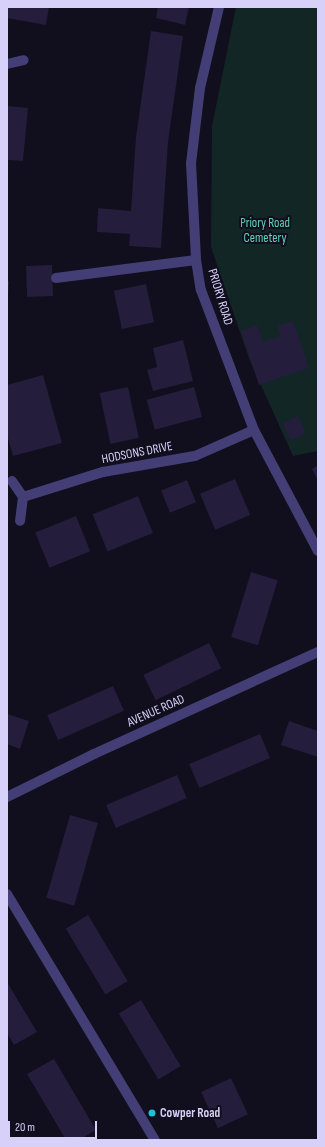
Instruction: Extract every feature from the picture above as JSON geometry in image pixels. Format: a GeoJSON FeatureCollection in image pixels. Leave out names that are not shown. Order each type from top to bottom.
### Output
{"type":"FeatureCollection","features":[{"type":"Feature","properties":{"kind":"street","name":"PRIORY ROAD"},"geometry":{"type":"LineString","coordinates":[[220,7],[200,88],[191,163],[196,260],[201,290],[254,430],[318,551]]}},
{"type":"Feature","properties":{"kind":"street"},"geometry":{"type":"LineString","coordinates":[[7,64],[24,60]]}},
{"type":"Feature","properties":{"kind":"street"},"geometry":{"type":"LineString","coordinates":[[56,278],[196,260]]}},
{"type":"Feature","properties":{"kind":"street","name":"HODSONS DRIVE"},"geometry":{"type":"LineString","coordinates":[[23,497],[103,472],[195,456],[254,430]]}},
{"type":"Feature","properties":{"kind":"street"},"geometry":{"type":"LineString","coordinates":[[12,481],[23,497],[20,520]]}},
{"type":"Feature","properties":{"kind":"street","name":"AVENUE ROAD"},"geometry":{"type":"LineString","coordinates":[[7,797],[94,754],[318,652]]}},
{"type":"Feature","properties":{"kind":"street"},"geometry":{"type":"LineString","coordinates":[[7,894],[155,1140]]}},
{"type":"Feature","properties":{"kind":"green space","name":"Priory Road Cemetery"},"geometry":{"type":"Polygon","coordinates":[[[236,7],[318,7],[318,451],[293,456],[250,361],[211,247],[212,126],[236,7]]]}},
{"type":"Feature","properties":{"kind":"building"},"geometry":{"type":"Polygon","coordinates":[[[7,7],[49,7],[46,25],[7,18],[7,7]]]}},
{"type":"Feature","properties":{"kind":"building"},"geometry":{"type":"Polygon","coordinates":[[[158,7],[189,7],[185,25],[156,18],[158,7]]]}},
{"type":"Feature","properties":{"kind":"building"},"geometry":{"type":"Polygon","coordinates":[[[151,31],[183,36],[168,142],[161,248],[129,246],[130,234],[97,232],[98,208],[131,211],[136,137],[151,31]]]}},
{"type":"Feature","properties":{"kind":"building"},"geometry":{"type":"Polygon","coordinates":[[[7,106],[28,108],[23,161],[7,160],[7,106]]]}},
{"type":"Feature","properties":{"kind":"building"},"geometry":{"type":"Polygon","coordinates":[[[52,265],[53,296],[27,297],[26,266],[52,265]]]}},
{"type":"Feature","properties":{"kind":"building"},"geometry":{"type":"Polygon","coordinates":[[[7,281],[9,281],[8,297],[7,297],[7,281]]]}},
{"type":"Feature","properties":{"kind":"building"},"geometry":{"type":"Polygon","coordinates":[[[146,284],[154,322],[122,329],[114,291],[146,284]]]}},
{"type":"Feature","properties":{"kind":"building"},"geometry":{"type":"Polygon","coordinates":[[[293,321],[309,368],[259,385],[241,331],[257,325],[263,342],[281,336],[277,326],[293,321]]]}},
{"type":"Feature","properties":{"kind":"building"},"geometry":{"type":"Polygon","coordinates":[[[183,340],[193,381],[153,391],[147,370],[157,367],[153,348],[183,340]]]}},
{"type":"Feature","properties":{"kind":"building"},"geometry":{"type":"Polygon","coordinates":[[[43,375],[62,443],[13,456],[7,435],[7,385],[43,375]]]}},
{"type":"Feature","properties":{"kind":"building"},"geometry":{"type":"Polygon","coordinates":[[[128,387],[139,438],[110,444],[100,393],[128,387]]]}},
{"type":"Feature","properties":{"kind":"building"},"geometry":{"type":"Polygon","coordinates":[[[194,387],[202,417],[155,430],[147,400],[194,387]]]}},
{"type":"Feature","properties":{"kind":"building"},"geometry":{"type":"Polygon","coordinates":[[[298,416],[306,433],[291,440],[283,423],[298,416]]]}},
{"type":"Feature","properties":{"kind":"building"},"geometry":{"type":"Polygon","coordinates":[[[318,465],[318,481],[312,469],[318,465]]]}},
{"type":"Feature","properties":{"kind":"building"},"geometry":{"type":"Polygon","coordinates":[[[235,479],[250,515],[215,530],[200,494],[235,479]]]}},
{"type":"Feature","properties":{"kind":"building"},"geometry":{"type":"Polygon","coordinates":[[[187,480],[196,502],[170,513],[161,490],[187,480]]]}},
{"type":"Feature","properties":{"kind":"building"},"geometry":{"type":"Polygon","coordinates":[[[138,496],[153,533],[108,551],[93,514],[138,496]]]}},
{"type":"Feature","properties":{"kind":"building"},"geometry":{"type":"Polygon","coordinates":[[[76,516],[90,551],[49,568],[35,532],[76,516]]]}},
{"type":"Feature","properties":{"kind":"building"},"geometry":{"type":"Polygon","coordinates":[[[251,572],[278,580],[258,645],[231,637],[251,572]]]}},
{"type":"Feature","properties":{"kind":"building"},"geometry":{"type":"Polygon","coordinates":[[[209,643],[221,668],[156,700],[143,675],[209,643]]]}},
{"type":"Feature","properties":{"kind":"building"},"geometry":{"type":"Polygon","coordinates":[[[113,686],[124,711],[58,740],[47,715],[113,686]]]}},
{"type":"Feature","properties":{"kind":"building"},"geometry":{"type":"Polygon","coordinates":[[[7,714],[29,721],[20,749],[7,744],[7,714]]]}},
{"type":"Feature","properties":{"kind":"building"},"geometry":{"type":"Polygon","coordinates":[[[289,721],[318,731],[318,757],[281,745],[289,721]]]}},
{"type":"Feature","properties":{"kind":"building"},"geometry":{"type":"Polygon","coordinates":[[[260,734],[270,758],[199,788],[189,764],[260,734]]]}},
{"type":"Feature","properties":{"kind":"building"},"geometry":{"type":"Polygon","coordinates":[[[177,775],[187,798],[116,828],[106,805],[177,775]]]}},
{"type":"Feature","properties":{"kind":"building"},"geometry":{"type":"Polygon","coordinates":[[[70,815],[98,823],[74,906],[46,898],[70,815]]]}},
{"type":"Feature","properties":{"kind":"building"},"geometry":{"type":"Polygon","coordinates":[[[88,915],[128,981],[105,994],[66,928],[88,915]]]}},
{"type":"Feature","properties":{"kind":"building"},"geometry":{"type":"Polygon","coordinates":[[[7,982],[37,1032],[14,1045],[7,1033],[7,982]]]}},
{"type":"Feature","properties":{"kind":"building"},"geometry":{"type":"Polygon","coordinates":[[[141,1000],[181,1066],[158,1079],[119,1013],[141,1000]]]}},
{"type":"Feature","properties":{"kind":"building"},"geometry":{"type":"Polygon","coordinates":[[[54,1059],[96,1130],[79,1140],[66,1140],[27,1074],[54,1059]]]}},
{"type":"Feature","properties":{"kind":"building"},"geometry":{"type":"Polygon","coordinates":[[[231,1078],[248,1114],[218,1128],[201,1092],[231,1078]]]}},
{"type":"Feature","properties":{"kind":"place","name":"Cowper Road"},"geometry":{"type":"Point","coordinates":[152,1113]}}]}
